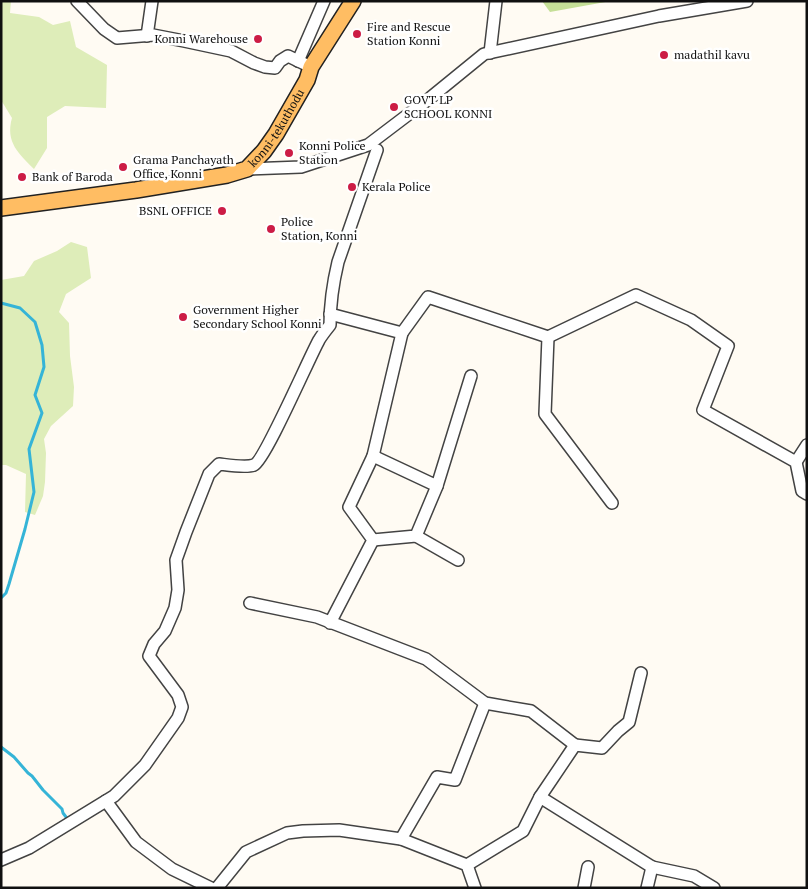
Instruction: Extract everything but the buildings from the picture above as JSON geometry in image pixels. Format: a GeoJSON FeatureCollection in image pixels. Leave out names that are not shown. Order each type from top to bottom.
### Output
{"type":"FeatureCollection","features":[{"type":"Feature","properties":{"kind":"main road","name":"konni-tekuthodu"},"geometry":{"type":"LineString","coordinates":[[1,208],[136,190],[227,175],[247,169],[272,140],[307,80],[305,64],[353,1]]}},
{"type":"Feature","properties":{"kind":"street"},"geometry":{"type":"LineString","coordinates":[[77,1],[104,29],[117,38],[153,35],[231,51],[254,63],[275,68],[280,61],[288,56],[305,64],[324,1]]}},
{"type":"Feature","properties":{"kind":"street"},"geometry":{"type":"LineString","coordinates":[[147,36],[152,1]]}},
{"type":"Feature","properties":{"kind":"street"},"geometry":{"type":"LineString","coordinates":[[490,52],[496,1]]}},
{"type":"Feature","properties":{"kind":"street"},"geometry":{"type":"LineString","coordinates":[[247,169],[301,167],[368,145],[484,54],[659,16],[747,1]]}},
{"type":"Feature","properties":{"kind":"street"},"geometry":{"type":"LineString","coordinates":[[1,860],[29,848],[114,796],[144,765],[178,718],[182,707],[178,695],[149,656],[154,644],[165,630],[175,608],[178,590],[176,560],[209,474],[219,464],[256,465],[278,425],[320,338],[330,325],[333,280],[377,150]]}},
{"type":"Feature","properties":{"kind":"street"},"geometry":{"type":"LineString","coordinates":[[372,540],[350,507],[374,456],[402,333],[428,297],[548,337],[636,295],[691,320],[728,346],[703,410],[796,462]]}},
{"type":"Feature","properties":{"kind":"street"},"geometry":{"type":"LineString","coordinates":[[330,314],[402,333]]}},
{"type":"Feature","properties":{"kind":"street"},"geometry":{"type":"LineString","coordinates":[[548,337],[544,414],[612,503]]}},
{"type":"Feature","properties":{"kind":"street"},"geometry":{"type":"LineString","coordinates":[[416,536],[438,486],[471,376]]}},
{"type":"Feature","properties":{"kind":"street"},"geometry":{"type":"LineString","coordinates":[[807,446],[796,462],[802,491],[807,494]]}},
{"type":"Feature","properties":{"kind":"street"},"geometry":{"type":"LineString","coordinates":[[374,456],[438,486]]}},
{"type":"Feature","properties":{"kind":"street"},"geometry":{"type":"LineString","coordinates":[[372,540],[416,536],[458,560]]}},
{"type":"Feature","properties":{"kind":"street"},"geometry":{"type":"LineString","coordinates":[[330,623],[372,540]]}},
{"type":"Feature","properties":{"kind":"street"},"geometry":{"type":"LineString","coordinates":[[250,603],[317,617],[426,659],[485,703],[531,711],[575,745],[602,748],[629,722],[641,673]]}},
{"type":"Feature","properties":{"kind":"street"},"geometry":{"type":"LineString","coordinates":[[401,840],[436,777],[455,780],[485,703]]}},
{"type":"Feature","properties":{"kind":"street"},"geometry":{"type":"LineString","coordinates":[[467,865],[523,831],[540,797],[575,745]]}},
{"type":"Feature","properties":{"kind":"street"},"geometry":{"type":"LineString","coordinates":[[540,797],[652,867],[694,876],[714,888]]}},
{"type":"Feature","properties":{"kind":"street"},"geometry":{"type":"LineString","coordinates":[[106,801],[136,842],[172,869],[211,888]]}},
{"type":"Feature","properties":{"kind":"street"},"geometry":{"type":"LineString","coordinates":[[217,888],[246,852],[287,833],[303,831],[339,830],[401,840],[467,865]]}},
{"type":"Feature","properties":{"kind":"street"},"geometry":{"type":"LineString","coordinates":[[467,865],[475,888]]}},
{"type":"Feature","properties":{"kind":"street"},"geometry":{"type":"LineString","coordinates":[[584,888],[588,867]]}},
{"type":"Feature","properties":{"kind":"street"},"geometry":{"type":"LineString","coordinates":[[647,888],[652,867]]}},
{"type":"Feature","properties":{"kind":"green space"},"geometry":{"type":"Polygon","coordinates":[[[1,1],[11,1],[10,13],[39,17],[53,25],[70,21],[76,47],[107,65],[106,108],[65,106],[47,117],[47,148],[34,169],[19,153],[12,141],[10,126],[12,118],[1,100],[1,1]]]}},
{"type":"Feature","properties":{"kind":"green space"},"geometry":{"type":"Polygon","coordinates":[[[542,1],[611,1],[550,12],[542,1]]]}},
{"type":"Feature","properties":{"kind":"green space"},"geometry":{"type":"Polygon","coordinates":[[[71,242],[87,247],[91,278],[66,294],[59,312],[69,323],[70,356],[74,387],[73,406],[51,426],[44,439],[46,453],[45,482],[43,496],[35,515],[25,512],[26,474],[6,465],[1,465],[1,280],[24,276],[34,261],[57,251],[71,242]]]}},
{"type":"Feature","properties":{"kind":"waterway"},"geometry":{"type":"LineString","coordinates":[[1,303],[20,308],[35,322],[42,345],[44,367],[35,395],[42,413],[29,449],[34,492],[9,584],[6,593],[1,598]]}},
{"type":"Feature","properties":{"kind":"waterway"},"geometry":{"type":"LineString","coordinates":[[1,747],[14,757],[32,776],[62,809],[69,821]]}},
{"type":"Feature","properties":{"kind":"place","name":"Fire and Rescue Station Konni"},"geometry":{"type":"Point","coordinates":[357,34]}},
{"type":"Feature","properties":{"kind":"place","name":"Konni Warehouse"},"geometry":{"type":"Point","coordinates":[258,39]}},
{"type":"Feature","properties":{"kind":"place","name":"madathil kavu"},"geometry":{"type":"Point","coordinates":[664,55]}},
{"type":"Feature","properties":{"kind":"place","name":"GOVT LP SCHOOL KONNI"},"geometry":{"type":"Point","coordinates":[394,107]}},
{"type":"Feature","properties":{"kind":"place","name":"Konni Police Station"},"geometry":{"type":"Point","coordinates":[289,153]}},
{"type":"Feature","properties":{"kind":"place","name":"Grama Panchayath Office, Konni"},"geometry":{"type":"Point","coordinates":[123,167]}},
{"type":"Feature","properties":{"kind":"place","name":"Bank of Baroda"},"geometry":{"type":"Point","coordinates":[22,177]}},
{"type":"Feature","properties":{"kind":"place","name":"Kerala Police"},"geometry":{"type":"Point","coordinates":[352,187]}},
{"type":"Feature","properties":{"kind":"place","name":"BSNL OFFICE"},"geometry":{"type":"Point","coordinates":[222,211]}},
{"type":"Feature","properties":{"kind":"place","name":"Police Station, Konni"},"geometry":{"type":"Point","coordinates":[271,229]}},
{"type":"Feature","properties":{"kind":"place","name":"Government Higher Secondary School Konni"},"geometry":{"type":"Point","coordinates":[183,317]}}]}
